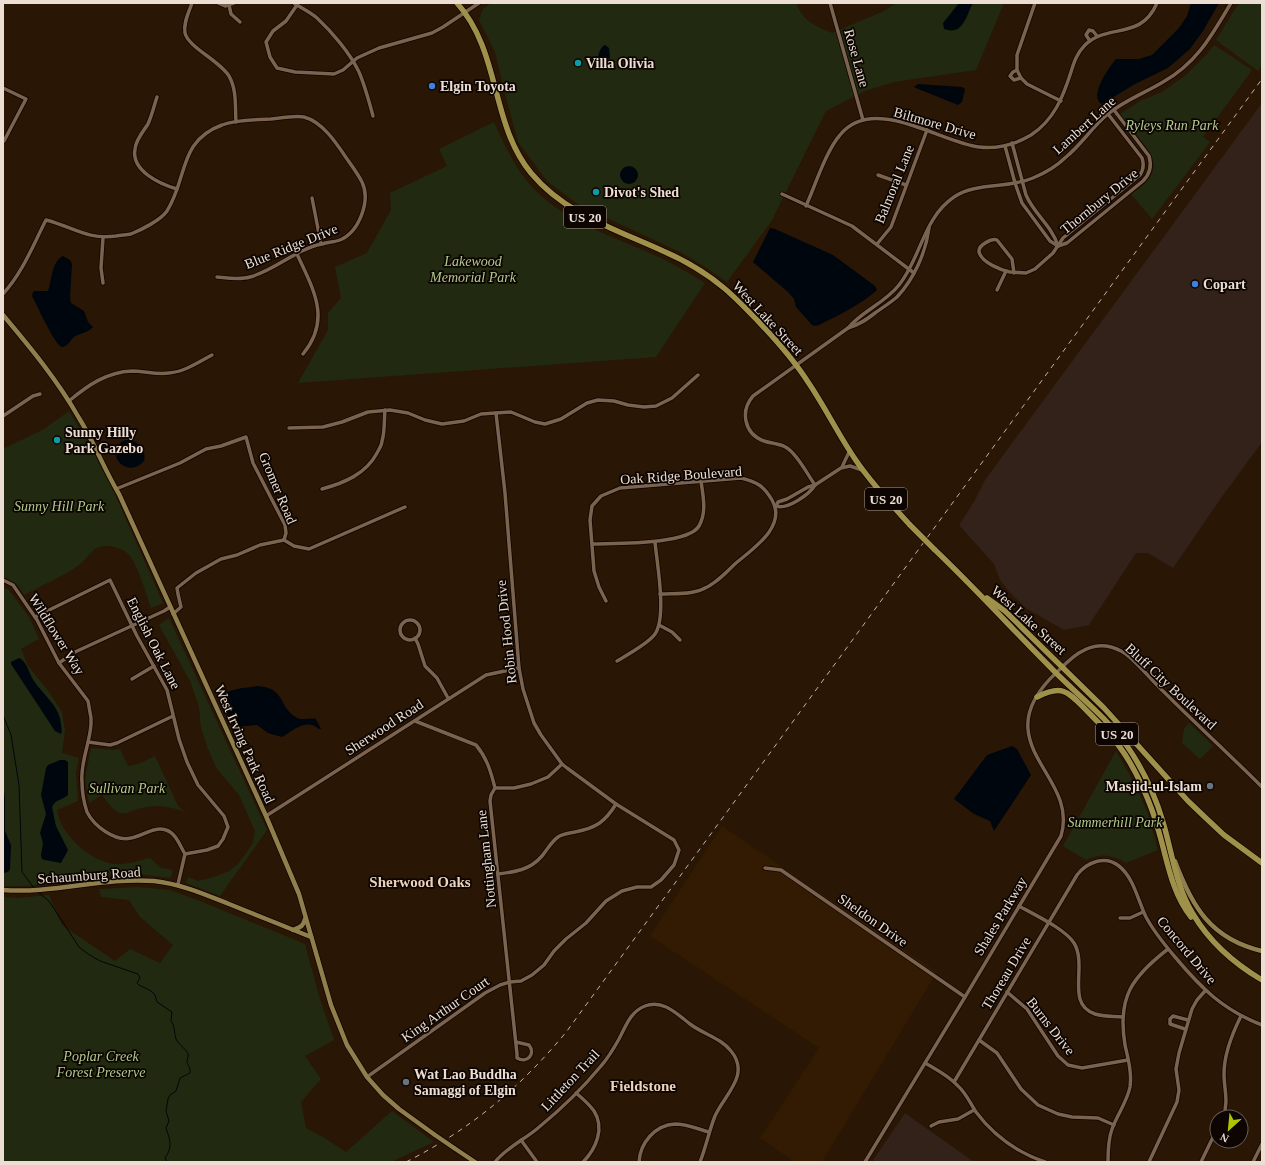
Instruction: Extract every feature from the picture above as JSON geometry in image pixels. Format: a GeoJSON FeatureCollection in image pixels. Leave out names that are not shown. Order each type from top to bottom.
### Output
{"type":"FeatureCollection","features":[{"type":"Feature","properties":{"kind":"highway","name":"West Lake Street"},"geometry":{"type":"LineString","coordinates":[[457,3],[466,12],[480,37],[511,141],[525,165],[545,188],[579,214],[664,251],[705,275],[725,289],[748,310],[776,340],[797,366],[820,400],[864,472],[881,493],[910,525],[979,592],[1000,617],[1056,673]]}},
{"type":"Feature","properties":{"kind":"highway","name":"West Lake Street"},"geometry":{"type":"LineString","coordinates":[[979,592],[1005,611],[1063,667]]}},
{"type":"Feature","properties":{"kind":"highway","name":"US 20"},"geometry":{"type":"LineString","coordinates":[[1063,667],[1121,725],[1188,800],[1224,835],[1262,864]]}},
{"type":"Feature","properties":{"kind":"highway","name":"US 20"},"geometry":{"type":"LineString","coordinates":[[1056,673],[1109,724],[1126,746],[1145,776],[1156,800],[1175,869],[1184,896],[1192,913],[1206,933],[1238,964],[1262,980]]}},
{"type":"Feature","properties":{"kind":"highway"},"geometry":{"type":"LineString","coordinates":[[1037,697],[1055,689],[1064,691],[1073,697],[1103,726],[1120,747],[1136,774],[1150,804],[1176,891],[1186,911],[1206,933]]}},
{"type":"Feature","properties":{"kind":"main road","name":"West Irving Park Road"},"geometry":{"type":"LineString","coordinates":[[3,315],[37,357],[69,401],[94,443],[116,489],[266,816],[299,894],[331,1005],[347,1045],[367,1077],[399,1109],[475,1162]]}},
{"type":"Feature","properties":{"kind":"main road"},"geometry":{"type":"LineString","coordinates":[[1168,842],[1191,899],[1206,920],[1234,942],[1262,951]]}},
{"type":"Feature","properties":{"kind":"main road","name":"Schaumburg Road"},"geometry":{"type":"LineString","coordinates":[[3,890],[36,890],[95,883],[131,881],[154,881],[178,884],[311,937]]}},
{"type":"Feature","properties":{"kind":"main road"},"geometry":{"type":"LineString","coordinates":[[293,930],[303,925],[305,917]]}},
{"type":"Feature","properties":{"kind":"street"},"geometry":{"type":"LineString","coordinates":[[192,3],[185,25],[185,34],[188,41],[223,67],[229,77],[234,87],[236,122]]}},
{"type":"Feature","properties":{"kind":"street"},"geometry":{"type":"LineString","coordinates":[[218,3],[225,6],[234,3]]}},
{"type":"Feature","properties":{"kind":"street"},"geometry":{"type":"LineString","coordinates":[[373,116],[363,83],[353,62],[341,45],[316,18],[295,4],[286,21],[273,31],[266,42],[270,57],[277,68],[296,72],[334,74],[343,70],[353,62],[358,58],[379,48],[432,33],[479,3]]}},
{"type":"Feature","properties":{"kind":"street","name":"Rose Lane"},"geometry":{"type":"LineString","coordinates":[[830,3],[863,120]]}},
{"type":"Feature","properties":{"kind":"street"},"geometry":{"type":"LineString","coordinates":[[1036,3],[1017,55],[1017,70],[1021,78],[1031,87],[1060,101]]}},
{"type":"Feature","properties":{"kind":"street","name":"Biltmore Drive"},"geometry":{"type":"LineString","coordinates":[[806,206],[826,159],[839,135],[849,126],[863,120],[896,120],[972,146],[989,148],[1006,146],[1031,134],[1043,125],[1053,114],[1060,101],[1077,56],[1082,48],[1097,36],[1127,30],[1138,26],[1148,17],[1157,3]]}},
{"type":"Feature","properties":{"kind":"street","name":"Lambert Lane"},"geometry":{"type":"LineString","coordinates":[[814,485],[791,451],[782,445],[764,441],[755,436],[748,427],[745,416],[747,405],[753,396],[797,366],[848,328],[854,321],[899,285],[909,268],[922,237],[943,206],[962,192],[977,188],[1022,182],[1041,174],[1067,157],[1092,129],[1108,114],[1128,100],[1164,82],[1188,64],[1208,41],[1231,3]]}},
{"type":"Feature","properties":{"kind":"street"},"geometry":{"type":"LineString","coordinates":[[229,5],[231,14],[240,22]]}},
{"type":"Feature","properties":{"kind":"street"},"geometry":{"type":"LineString","coordinates":[[1090,41],[1086,35],[1089,30],[1097,36]]}},
{"type":"Feature","properties":{"kind":"street"},"geometry":{"type":"LineString","coordinates":[[1017,70],[1010,76],[1014,80],[1021,78]]}},
{"type":"Feature","properties":{"kind":"street"},"geometry":{"type":"LineString","coordinates":[[3,88],[26,99],[4,140]]}},
{"type":"Feature","properties":{"kind":"street"},"geometry":{"type":"LineString","coordinates":[[157,97],[148,122],[137,142],[134,155],[135,160],[142,170],[164,185],[176,188]]}},
{"type":"Feature","properties":{"kind":"street","name":"Thornbury Drive"},"geometry":{"type":"LineString","coordinates":[[1058,246],[1071,240],[1143,181],[1150,172],[1151,163],[1149,156],[1114,110]]}},
{"type":"Feature","properties":{"kind":"street","name":"Thornbury Drive"},"geometry":{"type":"LineString","coordinates":[[1014,273],[1012,259],[994,238],[990,239],[979,250],[985,261],[1006,271],[1014,273],[1026,273],[1034,269],[1053,253],[1063,238],[1143,171],[1144,162],[1142,158],[1108,114]]}},
{"type":"Feature","properties":{"kind":"street","name":"Blue Ridge Drive"},"geometry":{"type":"LineString","coordinates":[[3,294],[20,272],[46,220],[58,223],[84,234],[103,238],[131,234],[153,223],[166,212],[184,163],[195,144],[214,129],[236,122],[303,117],[315,122],[327,132],[363,182],[365,198],[364,209],[354,228],[346,237],[321,244],[250,277],[217,277]]}},
{"type":"Feature","properties":{"kind":"street","name":"Balmoral Lane"},"geometry":{"type":"LineString","coordinates":[[877,244],[891,227],[927,130]]}},
{"type":"Feature","properties":{"kind":"street"},"geometry":{"type":"LineString","coordinates":[[1012,144],[1028,199],[1055,236],[1058,246]]}},
{"type":"Feature","properties":{"kind":"street"},"geometry":{"type":"LineString","coordinates":[[1006,146],[1015,184],[1024,207],[1050,241],[1058,246]]}},
{"type":"Feature","properties":{"kind":"street"},"geometry":{"type":"LineString","coordinates":[[878,175],[906,186]]}},
{"type":"Feature","properties":{"kind":"street"},"geometry":{"type":"LineString","coordinates":[[782,194],[852,226],[914,273]]}},
{"type":"Feature","properties":{"kind":"street"},"geometry":{"type":"LineString","coordinates":[[312,198],[321,244]]}},
{"type":"Feature","properties":{"kind":"street","name":"Lambert Lane"},"geometry":{"type":"LineString","coordinates":[[848,328],[858,326],[891,302],[903,290],[914,273],[928,239],[930,227]]}},
{"type":"Feature","properties":{"kind":"street"},"geometry":{"type":"LineString","coordinates":[[103,238],[101,268],[103,283]]}},
{"type":"Feature","properties":{"kind":"street"},"geometry":{"type":"LineString","coordinates":[[297,254],[310,283],[319,314],[316,332],[309,347],[303,354]]}},
{"type":"Feature","properties":{"kind":"street"},"geometry":{"type":"LineString","coordinates":[[997,290],[1006,271]]}},
{"type":"Feature","properties":{"kind":"street"},"geometry":{"type":"LineString","coordinates":[[69,401],[84,388],[114,374],[132,372],[170,373],[186,368],[212,355]]}},
{"type":"Feature","properties":{"kind":"street"},"geometry":{"type":"LineString","coordinates":[[289,428],[323,427],[342,422],[368,412],[385,410],[408,413],[425,420],[442,424],[464,421],[481,414],[511,412],[545,424],[562,419],[587,403],[598,400],[628,406],[656,406],[672,398],[698,375]]}},
{"type":"Feature","properties":{"kind":"street"},"geometry":{"type":"LineString","coordinates":[[3,416],[33,396],[40,394]]}},
{"type":"Feature","properties":{"kind":"street"},"geometry":{"type":"LineString","coordinates":[[322,489],[338,485],[353,478],[366,468],[375,456],[382,442],[385,410]]}},
{"type":"Feature","properties":{"kind":"street","name":"Robin Hood Drive"},"geometry":{"type":"LineString","coordinates":[[496,413],[505,499],[519,668],[523,689],[534,723],[562,764],[576,776],[616,804],[674,840],[679,850]]}},
{"type":"Feature","properties":{"kind":"street","name":"Gromer Road"},"geometry":{"type":"LineString","coordinates":[[116,489],[180,463],[206,449],[221,446],[246,436],[253,463],[285,525],[286,533],[284,540],[260,545],[245,552],[221,559],[196,573],[178,588],[181,607],[173,614]]}},
{"type":"Feature","properties":{"kind":"street"},"geometry":{"type":"LineString","coordinates":[[841,468],[850,450]]}},
{"type":"Feature","properties":{"kind":"street"},"geometry":{"type":"LineString","coordinates":[[660,594],[696,591],[712,584],[760,543],[769,533],[776,518],[776,506],[778,502],[814,485],[841,468],[850,466],[864,472]]}},
{"type":"Feature","properties":{"kind":"street","name":"Oak Ridge Boulevard"},"geometry":{"type":"LineString","coordinates":[[606,601],[594,571],[590,520],[592,506],[601,496],[620,488],[741,478],[754,482],[764,488],[776,506]]}},
{"type":"Feature","properties":{"kind":"street"},"geometry":{"type":"LineString","coordinates":[[593,544],[655,542],[682,537],[698,528],[705,512],[701,482]]}},
{"type":"Feature","properties":{"kind":"street"},"geometry":{"type":"LineString","coordinates":[[284,540],[294,546],[308,549],[405,508]]}},
{"type":"Feature","properties":{"kind":"street"},"geometry":{"type":"LineString","coordinates":[[617,661],[654,635],[659,625],[660,594],[655,542]]}},
{"type":"Feature","properties":{"kind":"street","name":"Wildflower Way"},"geometry":{"type":"LineString","coordinates":[[3,580],[13,585],[35,617],[59,663],[88,701],[91,718],[82,782],[87,810],[92,819],[110,835],[119,838],[130,839],[153,830],[166,830],[175,836],[185,854]]}},
{"type":"Feature","properties":{"kind":"street","name":"English Oak Lane"},"geometry":{"type":"LineString","coordinates":[[35,617],[110,580],[132,626],[167,690],[178,739],[187,762],[198,785],[224,816],[228,827],[224,838],[218,846],[207,850],[185,854]]}},
{"type":"Feature","properties":{"kind":"street"},"geometry":{"type":"LineString","coordinates":[[59,663],[75,652],[170,607]]}},
{"type":"Feature","properties":{"kind":"street"},"geometry":{"type":"LineString","coordinates":[[410,620],[416,622],[419,631],[415,638],[409,640],[403,637],[400,628],[403,623],[410,620]]}},
{"type":"Feature","properties":{"kind":"street"},"geometry":{"type":"LineString","coordinates":[[659,625],[672,632],[680,640]]}},
{"type":"Feature","properties":{"kind":"street"},"geometry":{"type":"LineString","coordinates":[[415,638],[425,666],[437,678],[448,698]]}},
{"type":"Feature","properties":{"kind":"street","name":"Bluff City Boulevard"},"geometry":{"type":"LineString","coordinates":[[1056,673],[1080,652],[1095,646],[1108,646],[1126,654],[1149,678],[1262,786]]}},
{"type":"Feature","properties":{"kind":"street"},"geometry":{"type":"LineString","coordinates":[[132,678],[154,666]]}},
{"type":"Feature","properties":{"kind":"street","name":"Sherwood Road"},"geometry":{"type":"LineString","coordinates":[[266,816],[385,738],[415,721],[448,698],[486,675],[519,668]]}},
{"type":"Feature","properties":{"kind":"street","name":"Shales Parkway"},"geometry":{"type":"LineString","coordinates":[[865,1162],[1061,836],[1064,823],[1063,810],[1059,797],[1034,749],[1029,736],[1028,716],[1037,697],[1056,673]]}},
{"type":"Feature","properties":{"kind":"street"},"geometry":{"type":"LineString","coordinates":[[88,742],[110,745],[117,743],[173,716]]}},
{"type":"Feature","properties":{"kind":"street"},"geometry":{"type":"LineString","coordinates":[[415,721],[476,745],[483,752],[495,788],[514,788],[531,784],[548,776],[562,764]]}},
{"type":"Feature","properties":{"kind":"street","name":"Nottingham Lane"},"geometry":{"type":"LineString","coordinates":[[495,788],[491,795],[490,801],[517,1058],[521,1060],[529,1059],[532,1052],[529,1045],[516,1042]]}},
{"type":"Feature","properties":{"kind":"street"},"geometry":{"type":"LineString","coordinates":[[498,874],[517,872],[532,866],[540,859],[559,836],[586,830],[595,826],[606,818],[616,804]]}},
{"type":"Feature","properties":{"kind":"street","name":"King Arthur Court"},"geometry":{"type":"LineString","coordinates":[[367,1077],[485,993],[500,985],[521,981],[532,975],[544,965],[554,951],[566,939],[586,923],[606,901],[622,891],[651,887],[661,880],[674,865],[679,850]]}},
{"type":"Feature","properties":{"kind":"street"},"geometry":{"type":"LineString","coordinates":[[178,884],[185,854]]}},
{"type":"Feature","properties":{"kind":"street","name":"Concord Drive"},"geometry":{"type":"LineString","coordinates":[[1077,875],[1085,866],[1095,861],[1107,861],[1118,865],[1126,873],[1143,912],[1154,931],[1205,991],[1224,1006],[1241,1016],[1262,1025]]}},
{"type":"Feature","properties":{"kind":"street","name":"Sheldon Drive"},"geometry":{"type":"LineString","coordinates":[[765,868],[781,870],[965,997]]}},
{"type":"Feature","properties":{"kind":"street","name":"Thoreau Drive"},"geometry":{"type":"LineString","coordinates":[[954,1082],[1077,875]]}},
{"type":"Feature","properties":{"kind":"street"},"geometry":{"type":"LineString","coordinates":[[1019,906],[1067,934],[1077,947],[1080,959],[1078,994],[1082,1004],[1089,1011],[1095,1014],[1123,1018]]}},
{"type":"Feature","properties":{"kind":"street"},"geometry":{"type":"LineString","coordinates":[[1120,918],[1130,918],[1143,912]]}},
{"type":"Feature","properties":{"kind":"street"},"geometry":{"type":"LineString","coordinates":[[1108,1162],[1109,1140],[1130,1089],[1130,1076],[1123,1028],[1123,1018],[1127,996],[1133,982],[1143,970],[1168,949]]}},
{"type":"Feature","properties":{"kind":"street"},"geometry":{"type":"LineString","coordinates":[[1149,1162],[1178,1102],[1179,1090],[1177,1061],[1185,1029],[1194,1005],[1205,991]]}},
{"type":"Feature","properties":{"kind":"street","name":"Burns Drive"},"geometry":{"type":"LineString","coordinates":[[1007,992],[1027,1009],[1058,1056],[1068,1065],[1082,1068],[1128,1060]]}},
{"type":"Feature","properties":{"kind":"street","name":"Littleton Trail"},"geometry":{"type":"LineString","coordinates":[[496,1162],[505,1152],[549,1119],[590,1078],[608,1056],[633,1015],[646,1006],[663,1006],[676,1012],[695,1028],[723,1044],[736,1060],[738,1071],[734,1085],[718,1110],[709,1132],[700,1162]]}},
{"type":"Feature","properties":{"kind":"street"},"geometry":{"type":"LineString","coordinates":[[1185,1029],[1172,1025],[1169,1021],[1172,1016],[1188,1020]]}},
{"type":"Feature","properties":{"kind":"street"},"geometry":{"type":"LineString","coordinates":[[1225,1109],[1227,1104],[1224,1075],[1225,1063],[1232,1038],[1241,1016]]}},
{"type":"Feature","properties":{"kind":"street"},"geometry":{"type":"LineString","coordinates":[[979,1040],[997,1053],[1021,1089],[1038,1105],[1058,1114],[1072,1117],[1098,1118],[1114,1125]]}},
{"type":"Feature","properties":{"kind":"street"},"geometry":{"type":"LineString","coordinates":[[925,1063],[954,1082],[964,1093],[984,1123],[1001,1139],[1018,1151],[1045,1162]]}},
{"type":"Feature","properties":{"kind":"street"},"geometry":{"type":"LineString","coordinates":[[576,1092],[593,1109],[598,1123],[598,1137],[596,1143],[590,1155],[583,1162]]}},
{"type":"Feature","properties":{"kind":"street"},"geometry":{"type":"LineString","coordinates":[[930,1126],[939,1122],[958,1120],[974,1110]]}},
{"type":"Feature","properties":{"kind":"street"},"geometry":{"type":"LineString","coordinates":[[639,1162],[641,1151],[646,1140],[660,1128],[673,1124],[709,1132]]}},
{"type":"Feature","properties":{"kind":"street"},"geometry":{"type":"LineString","coordinates":[[521,1140],[537,1162]]}},
{"type":"Feature","properties":{"kind":"street"},"geometry":{"type":"LineString","coordinates":[[1253,1162],[1262,1144]]}},
{"type":"Feature","properties":{"kind":"street"},"geometry":{"type":"LineString","coordinates":[[1201,1162],[1209,1146]]}},
{"type":"Feature","properties":{"kind":"shaded area"},"geometry":{"type":"Polygon","coordinates":[[[959,3],[973,3],[960,27],[956,30],[944,29],[943,23],[959,3]]]}},
{"type":"Feature","properties":{"kind":"shaded area"},"geometry":{"type":"Polygon","coordinates":[[[1191,3],[1219,3],[1203,31],[1190,49],[1168,68],[1135,84],[1102,104],[1098,100],[1098,89],[1109,68],[1116,59],[1139,59],[1152,55],[1179,28],[1187,16],[1191,3]]]}},
{"type":"Feature","properties":{"kind":"shaded area"},"geometry":{"type":"Polygon","coordinates":[[[605,45],[609,48],[610,58],[604,61],[598,59],[598,57],[601,49],[605,45]]]}},
{"type":"Feature","properties":{"kind":"shaded area"},"geometry":{"type":"Polygon","coordinates":[[[918,84],[962,87],[965,89],[962,102],[958,105],[914,87],[918,84]]]}},
{"type":"Feature","properties":{"kind":"shaded area","name":"Copart"},"geometry":{"type":"Polygon","coordinates":[[[1262,103],[1262,442],[1173,568],[1148,553],[1136,553],[1089,625],[1064,630],[1027,609],[1011,594],[1000,580],[994,564],[959,525],[975,500],[985,480],[1262,103]]]}},
{"type":"Feature","properties":{"kind":"shaded area"},"geometry":{"type":"Polygon","coordinates":[[[625,166],[633,166],[638,171],[636,182],[633,184],[625,184],[620,179],[620,171],[625,166]]]}},
{"type":"Feature","properties":{"kind":"shaded area"},"geometry":{"type":"Polygon","coordinates":[[[770,228],[833,255],[875,286],[877,290],[864,300],[842,313],[819,325],[812,325],[796,307],[794,299],[788,292],[753,262],[770,228]]]}},
{"type":"Feature","properties":{"kind":"shaded area"},"geometry":{"type":"Polygon","coordinates":[[[63,256],[70,260],[72,264],[71,303],[84,311],[88,322],[93,327],[89,331],[74,337],[67,345],[62,347],[50,332],[32,296],[33,292],[35,291],[48,291],[54,267],[63,256]]]}},
{"type":"Feature","properties":{"kind":"shaded area"},"geometry":{"type":"Polygon","coordinates":[[[125,440],[137,443],[144,453],[144,461],[137,466],[130,468],[124,466],[116,457],[118,445],[125,440]]]}},
{"type":"Feature","properties":{"kind":"shaded area"},"geometry":{"type":"Polygon","coordinates":[[[19,658],[24,662],[34,681],[58,712],[62,728],[61,734],[55,731],[11,664],[11,662],[19,658]]]}},
{"type":"Feature","properties":{"kind":"shaded area"},"geometry":{"type":"Polygon","coordinates":[[[257,686],[266,687],[277,693],[285,707],[297,718],[316,719],[321,729],[309,725],[300,726],[282,737],[268,733],[257,725],[237,727],[232,723],[221,696],[229,691],[257,686]]]}},
{"type":"Feature","properties":{"kind":"shaded area"},"geometry":{"type":"Polygon","coordinates":[[[1012,746],[1017,749],[1031,775],[994,831],[990,821],[974,814],[954,799],[987,755],[1012,746]]]}},
{"type":"Feature","properties":{"kind":"shaded area"},"geometry":{"type":"Polygon","coordinates":[[[60,760],[65,760],[68,762],[68,795],[55,802],[52,807],[56,826],[68,850],[61,863],[42,859],[41,855],[43,843],[40,833],[46,814],[41,795],[46,768],[48,765],[60,760]]]}},
{"type":"Feature","properties":{"kind":"shaded area"},"geometry":{"type":"Polygon","coordinates":[[[3,784],[5,798],[5,831],[11,845],[10,869],[8,872],[3,873],[3,784]]]}},
{"type":"Feature","properties":{"kind":"shaded area"},"geometry":{"type":"Polygon","coordinates":[[[722,826],[937,972],[822,1162],[795,1162],[760,1138],[819,1048],[650,936],[722,826]]]}},
{"type":"Feature","properties":{"kind":"shaded area"},"geometry":{"type":"Polygon","coordinates":[[[905,1113],[974,1162],[872,1162],[905,1113]]]}},
{"type":"Feature","properties":{"kind":"green space"},"geometry":{"type":"Polygon","coordinates":[[[491,3],[796,3],[802,15],[806,19],[832,33],[884,11],[896,3],[1004,3],[976,70],[894,82],[865,91],[826,111],[771,222],[727,282],[680,252],[579,205],[547,181],[518,142],[495,52],[479,20],[483,9],[491,3]]]}},
{"type":"Feature","properties":{"kind":"green space"},"geometry":{"type":"Polygon","coordinates":[[[1239,3],[1262,3],[1262,65],[1258,71],[1216,40],[1239,3]]]}},
{"type":"Feature","properties":{"kind":"green space","name":"Ryleys Run Park"},"geometry":{"type":"Polygon","coordinates":[[[1214,45],[1252,70],[1203,137],[1210,142],[1152,219],[1131,194],[1142,186],[1152,174],[1153,161],[1144,144],[1120,114],[1140,101],[1162,92],[1186,75],[1214,45]]]}},
{"type":"Feature","properties":{"kind":"green space","name":"Lakewood Memorial Park"},"geometry":{"type":"Polygon","coordinates":[[[494,122],[507,149],[523,176],[537,192],[552,205],[588,226],[665,260],[705,283],[656,357],[298,383],[328,330],[328,313],[341,298],[335,267],[367,253],[391,210],[390,193],[447,166],[439,149],[494,122]]]}},
{"type":"Feature","properties":{"kind":"green space","name":"Sunny Hill Park"},"geometry":{"type":"Polygon","coordinates":[[[69,411],[90,446],[113,490],[163,603],[151,608],[142,581],[130,556],[124,551],[112,546],[99,547],[70,571],[24,595],[18,585],[3,577],[3,449],[44,429],[69,411]]]}},
{"type":"Feature","properties":{"kind":"green space"},"geometry":{"type":"Polygon","coordinates":[[[3,587],[8,589],[29,617],[39,639],[21,649],[28,666],[49,692],[62,712],[65,730],[62,753],[79,758],[76,772],[78,801],[57,810],[59,819],[64,828],[78,845],[95,858],[114,864],[123,864],[150,858],[161,868],[173,870],[171,878],[125,874],[49,884],[3,886],[3,587]]]}},
{"type":"Feature","properties":{"kind":"green space"},"geometry":{"type":"Polygon","coordinates":[[[169,618],[267,830],[220,896],[186,883],[188,877],[198,881],[229,871],[239,863],[247,852],[253,842],[255,831],[239,795],[217,769],[208,749],[201,728],[199,707],[190,681],[159,625],[169,618]]]}},
{"type":"Feature","properties":{"kind":"green space"},"geometry":{"type":"Polygon","coordinates":[[[1189,723],[1213,746],[1200,759],[1182,743],[1184,729],[1189,723]]]}},
{"type":"Feature","properties":{"kind":"green space","name":"Sullivan Park"},"geometry":{"type":"Polygon","coordinates":[[[91,748],[113,750],[120,749],[128,766],[138,764],[155,756],[178,806],[185,812],[174,808],[158,806],[141,808],[128,813],[120,813],[112,808],[102,795],[89,803],[85,779],[91,748]]]}},
{"type":"Feature","properties":{"kind":"green space","name":"Summerhill Park"},"geometry":{"type":"Polygon","coordinates":[[[1116,751],[1132,779],[1147,811],[1158,850],[1126,863],[1111,856],[1096,856],[1086,860],[1063,846],[1116,751]]]}},
{"type":"Feature","properties":{"kind":"green space","name":"Poplar Creek Forest Preserve"},"geometry":{"type":"Polygon","coordinates":[[[138,887],[170,890],[305,944],[319,996],[334,1040],[305,1056],[321,1079],[301,1102],[306,1128],[346,1152],[392,1111],[434,1142],[391,1162],[3,1162],[3,897],[18,898],[49,895],[62,925],[115,961],[130,949],[160,963],[173,945],[140,917],[129,900],[101,897],[99,889],[138,887]]]}},
{"type":"Feature","properties":{"kind":"waterway"},"geometry":{"type":"LineString","coordinates":[[3,715],[11,735],[19,785],[22,872],[34,888]]}},
{"type":"Feature","properties":{"kind":"waterway"},"geometry":{"type":"LineString","coordinates":[[38,892],[49,901],[79,947],[100,961],[138,974],[140,978],[137,983],[151,991],[155,995],[157,1002],[172,1012],[171,1021],[174,1027],[176,1039],[187,1052],[187,1062],[190,1073],[180,1078],[176,1091],[170,1095],[168,1099],[166,1111],[169,1121],[166,1128],[169,1136],[170,1147],[165,1158],[167,1162]]}},
{"type":"Feature","properties":{"kind":"railway"},"geometry":{"type":"LineString","coordinates":[[406,1162],[452,1135],[494,1105],[532,1070],[567,1031],[1262,79]]}},
{"type":"Feature","properties":{"kind":"place","name":"Villa Olivia"},"geometry":{"type":"Point","coordinates":[578,63]}},
{"type":"Feature","properties":{"kind":"place","name":"Elgin Toyota"},"geometry":{"type":"Point","coordinates":[432,86]}},
{"type":"Feature","properties":{"kind":"place","name":"Divot's Shed"},"geometry":{"type":"Point","coordinates":[596,192]}},
{"type":"Feature","properties":{"kind":"place","name":"Copart"},"geometry":{"type":"Point","coordinates":[1195,284]}},
{"type":"Feature","properties":{"kind":"place","name":"Sunny Hilly Park Gazebo"},"geometry":{"type":"Point","coordinates":[57,440]}},
{"type":"Feature","properties":{"kind":"place","name":"Masjid-ul-Islam"},"geometry":{"type":"Point","coordinates":[1210,786]}},
{"type":"Feature","properties":{"kind":"place","name":"Wat Lao Buddha Samaggi of Elgin"},"geometry":{"type":"Point","coordinates":[406,1082]}},
{"type":"Feature","properties":{"kind":"district","name":"Sherwood Oaks"},"geometry":{"type":"Point","coordinates":[420,882]}},
{"type":"Feature","properties":{"kind":"district","name":"Fieldstone"},"geometry":{"type":"Point","coordinates":[643,1086]}}]}
